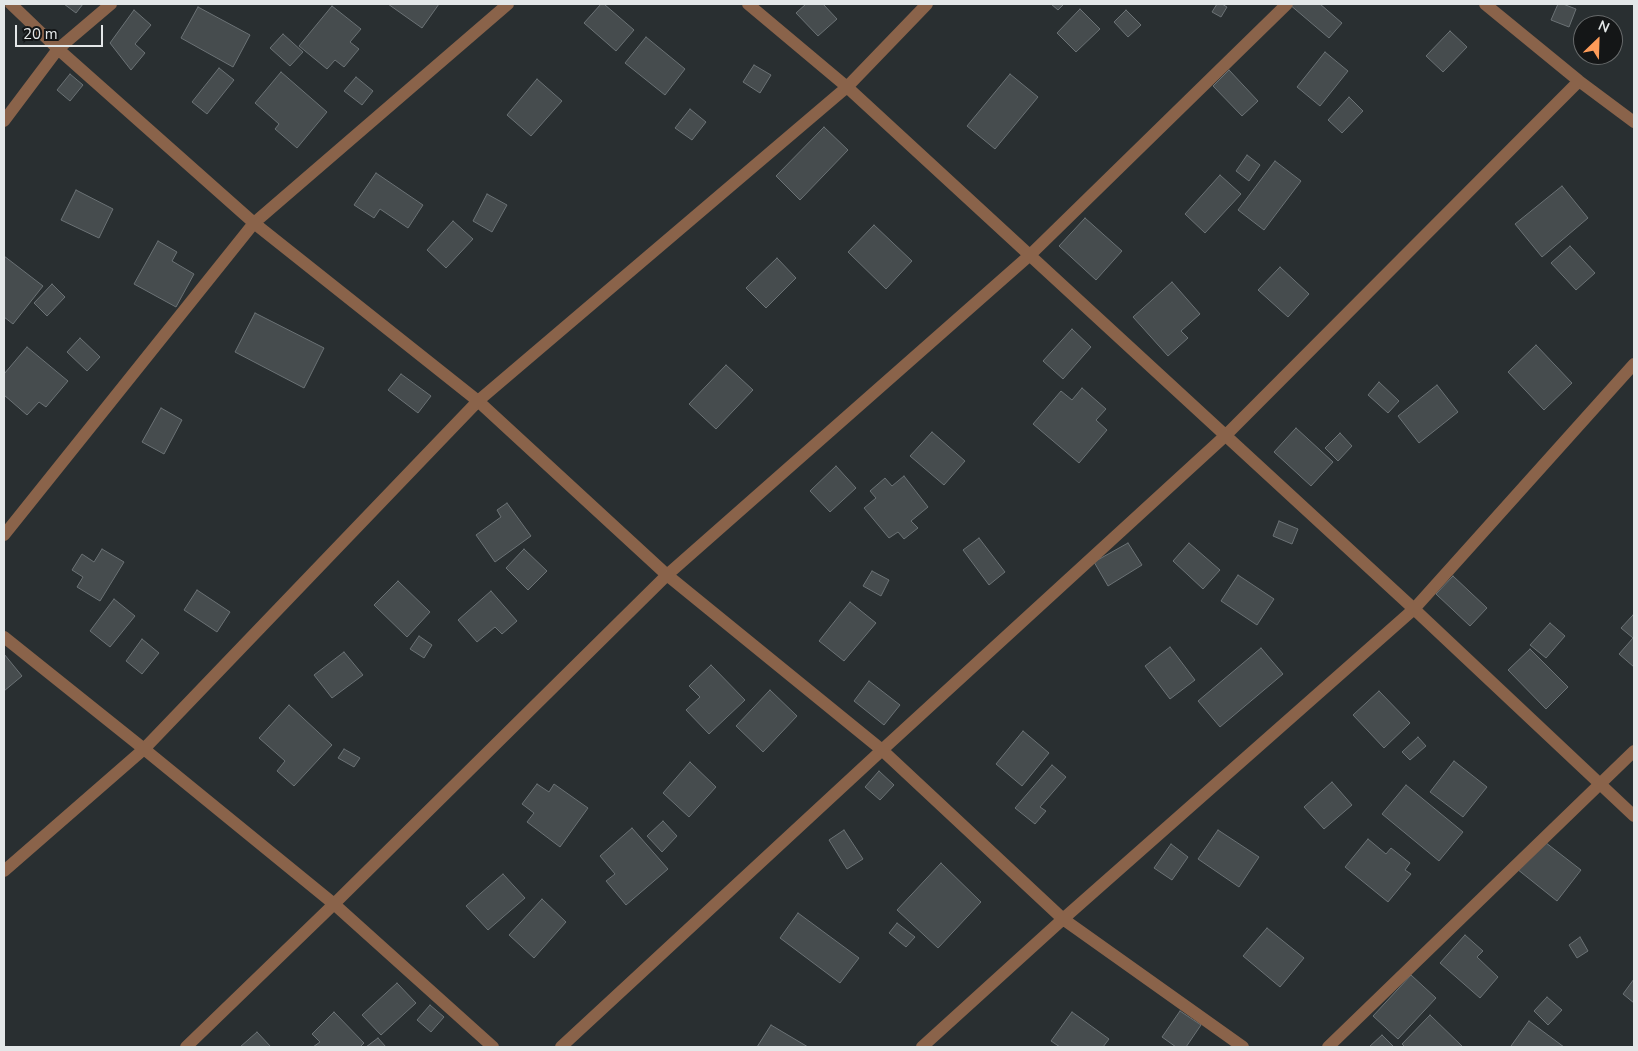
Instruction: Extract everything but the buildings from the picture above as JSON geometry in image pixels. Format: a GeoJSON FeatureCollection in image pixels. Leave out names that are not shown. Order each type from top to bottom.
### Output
{"type":"FeatureCollection","features":[{"type":"Feature","properties":{"kind":"street"},"geometry":{"type":"LineString","coordinates":[[11,4],[58,49],[254,223],[478,400],[667,575],[882,750],[1063,919],[1243,1047]]}},
{"type":"Feature","properties":{"kind":"street"},"geometry":{"type":"LineString","coordinates":[[4,121],[58,49],[112,4]]}},
{"type":"Feature","properties":{"kind":"street"},"geometry":{"type":"LineString","coordinates":[[4,535],[254,223],[508,4]]}},
{"type":"Feature","properties":{"kind":"street"},"geometry":{"type":"LineString","coordinates":[[748,4],[847,87],[1414,609],[1634,816]]}},
{"type":"Feature","properties":{"kind":"street"},"geometry":{"type":"LineString","coordinates":[[4,871],[144,749],[478,400],[847,87],[927,4]]}},
{"type":"Feature","properties":{"kind":"street"},"geometry":{"type":"LineString","coordinates":[[186,1047],[334,904],[667,575],[1030,255],[1287,4]]}},
{"type":"Feature","properties":{"kind":"street"},"geometry":{"type":"LineString","coordinates":[[1485,4],[1579,81],[1634,122]]}},
{"type":"Feature","properties":{"kind":"street"},"geometry":{"type":"LineString","coordinates":[[562,1047],[882,750],[1225,436],[1579,81]]}},
{"type":"Feature","properties":{"kind":"street"},"geometry":{"type":"LineString","coordinates":[[922,1047],[1063,919],[1414,609],[1634,364]]}},
{"type":"Feature","properties":{"kind":"street"},"geometry":{"type":"LineString","coordinates":[[4,637],[334,904],[493,1047]]}},
{"type":"Feature","properties":{"kind":"street"},"geometry":{"type":"LineString","coordinates":[[1328,1047],[1634,750]]}}]}
